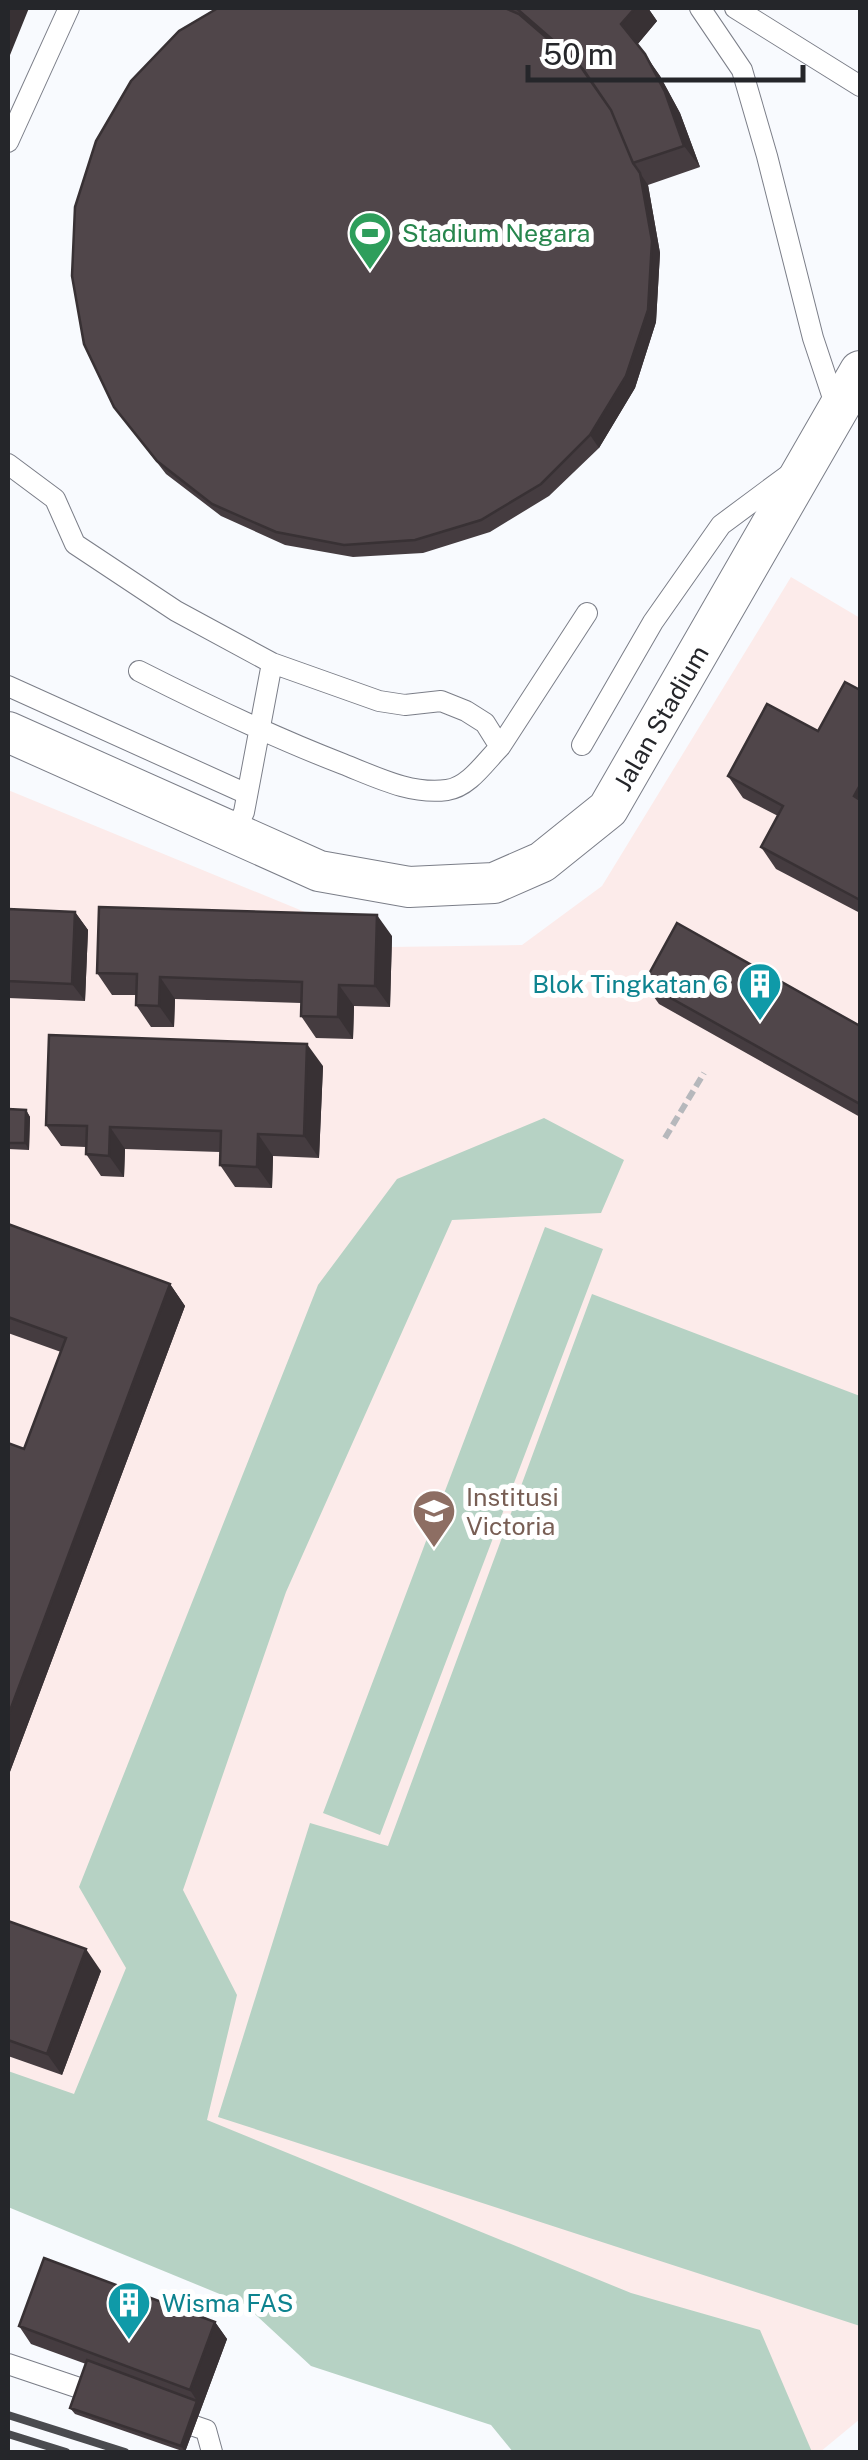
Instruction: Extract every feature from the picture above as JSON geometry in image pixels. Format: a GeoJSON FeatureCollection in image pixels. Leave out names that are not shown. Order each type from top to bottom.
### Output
{"type":"FeatureCollection","features":[{"type":"Feature","properties":{"kind":"street","name":"Jalan Stadium"},"geometry":{"type":"LineString","coordinates":[[8,732],[319,871],[408,887],[494,884],[542,862],[608,810],[860,371]]}},
{"type":"Feature","properties":{"kind":"lane"},"geometry":{"type":"LineString","coordinates":[[8,142],[68,8]]}},
{"type":"Feature","properties":{"kind":"lane"},"geometry":{"type":"LineString","coordinates":[[700,8],[742,70],[813,338],[838,412]]}},
{"type":"Feature","properties":{"kind":"lane"},"geometry":{"type":"LineString","coordinates":[[736,8],[860,86]]}},
{"type":"Feature","properties":{"kind":"lane"},"geometry":{"type":"LineString","coordinates":[[582,745],[652,622],[721,525],[813,458]]}},
{"type":"Feature","properties":{"kind":"lane"},"geometry":{"type":"LineString","coordinates":[[8,464],[55,499],[76,544],[176,611],[272,662],[379,702],[441,702],[466,710],[485,723],[500,747]]}},
{"type":"Feature","properties":{"kind":"lane"},"geometry":{"type":"LineString","coordinates":[[139,671],[262,732],[394,784],[448,790],[463,785],[500,747],[587,613]]}},
{"type":"Feature","properties":{"kind":"lane"},"geometry":{"type":"LineString","coordinates":[[234,833],[244,812],[262,732],[272,662]]}},
{"type":"Feature","properties":{"kind":"lane"},"geometry":{"type":"LineString","coordinates":[[8,686],[248,794]]}},
{"type":"Feature","properties":{"kind":"lane"},"geometry":{"type":"LineString","coordinates":[[8,2364],[116,2400]]}},
{"type":"Feature","properties":{"kind":"lane"},"geometry":{"type":"LineString","coordinates":[[152,2412],[206,2430],[212,2452]]}},
{"type":"Feature","properties":{"kind":"path"},"geometry":{"type":"LineString","coordinates":[[665,1138],[704,1074]]}},
{"type":"Feature","properties":{"kind":"shaded area","name":"Institusi Victoria"},"geometry":{"type":"Polygon","coordinates":[[[791,577],[860,618],[860,2419],[820,2452],[553,2452],[8,2151],[8,790],[390,947],[522,945],[602,886],[791,577]]]}},
{"type":"Feature","properties":{"kind":"green space"},"geometry":{"type":"Polygon","coordinates":[[[544,1118],[624,1160],[601,1213],[452,1220],[286,1592],[183,1890],[237,1995],[207,2120],[631,2293],[760,2330],[812,2452],[513,2452],[491,2425],[311,2366],[244,2304],[8,2207],[8,2071],[74,2094],[126,1968],[79,1887],[318,1285],[397,1179],[544,1118]]]}},
{"type":"Feature","properties":{"kind":"green space"},"geometry":{"type":"Polygon","coordinates":[[[545,1227],[603,1249],[380,1835],[323,1813],[545,1227]]]}},
{"type":"Feature","properties":{"kind":"green space"},"geometry":{"type":"Polygon","coordinates":[[[592,1294],[860,1396],[860,2326],[218,2117],[310,1823],[388,1846],[592,1294]]]}},
{"type":"Feature","properties":{"kind":"building","name":"Stadium Negara"},"geometry":{"type":"Polygon","coordinates":[[[218,8],[505,8],[519,14],[583,69],[611,110],[640,173],[652,241],[648,310],[626,376],[590,435],[541,484],[481,520],[415,540],[344,545],[276,532],[212,504],[157,461],[114,407],[84,344],[72,276],[75,207],[96,141],[131,81],[179,31],[218,8]]]}},
{"type":"Feature","properties":{"kind":"building"},"geometry":{"type":"Polygon","coordinates":[[[516,8],[635,8],[621,24],[645,54],[665,92],[684,146],[633,163],[611,110],[576,60],[516,8]]]}},
{"type":"Feature","properties":{"kind":"building"},"geometry":{"type":"Polygon","coordinates":[[[845,682],[860,690],[860,785],[854,796],[860,800],[860,900],[761,847],[783,806],[728,776],[767,704],[818,731],[845,682]]]}},
{"type":"Feature","properties":{"kind":"building"},"geometry":{"type":"Polygon","coordinates":[[[99,907],[377,915],[375,986],[339,985],[338,1017],[301,1016],[302,982],[160,977],[159,1006],[136,1005],[137,974],[97,973],[99,907]]]}},
{"type":"Feature","properties":{"kind":"building"},"geometry":{"type":"Polygon","coordinates":[[[8,909],[75,912],[72,984],[8,981],[8,909]]]}},
{"type":"Feature","properties":{"kind":"building","name":"Blok Tingkatan 6"},"geometry":{"type":"Polygon","coordinates":[[[677,923],[860,1026],[860,1104],[644,983],[677,923]]]}},
{"type":"Feature","properties":{"kind":"building"},"geometry":{"type":"Polygon","coordinates":[[[49,1035],[307,1044],[304,1136],[258,1134],[257,1167],[220,1165],[221,1131],[110,1127],[109,1156],[86,1154],[87,1126],[46,1125],[49,1035]]]}},
{"type":"Feature","properties":{"kind":"building"},"geometry":{"type":"Polygon","coordinates":[[[8,1109],[26,1110],[25,1143],[8,1143],[8,1109]]]}},
{"type":"Feature","properties":{"kind":"building"},"geometry":{"type":"Polygon","coordinates":[[[8,1224],[170,1284],[8,1716],[8,1443],[24,1449],[66,1338],[8,1317],[8,1224]]]}},
{"type":"Feature","properties":{"kind":"building"},"geometry":{"type":"Polygon","coordinates":[[[8,1921],[86,1949],[47,2054],[8,2040],[8,1921]]]}},
{"type":"Feature","properties":{"kind":"building","name":"Wisma FAS"},"geometry":{"type":"Polygon","coordinates":[[[44,2258],[215,2322],[190,2390],[19,2326],[44,2258]]]}},
{"type":"Feature","properties":{"kind":"building"},"geometry":{"type":"Polygon","coordinates":[[[87,2360],[197,2401],[181,2446],[70,2408],[87,2360]]]}},
{"type":"Feature","properties":{"kind":"railway"},"geometry":{"type":"LineString","coordinates":[[8,2415],[125,2452]]}},
{"type":"Feature","properties":{"kind":"railway"},"geometry":{"type":"LineString","coordinates":[[8,2434],[66,2452]]}},
{"type":"Feature","properties":{"kind":"place","name":"Stadium Negara"},"geometry":{"type":"Point","coordinates":[370,271]}},
{"type":"Feature","properties":{"kind":"place","name":"Blok Tingkatan 6"},"geometry":{"type":"Point","coordinates":[760,1022]}},
{"type":"Feature","properties":{"kind":"place","name":"Institusi Victoria"},"geometry":{"type":"Point","coordinates":[434,1549]}},
{"type":"Feature","properties":{"kind":"place","name":"Wisma FAS"},"geometry":{"type":"Point","coordinates":[129,2341]}}]}
